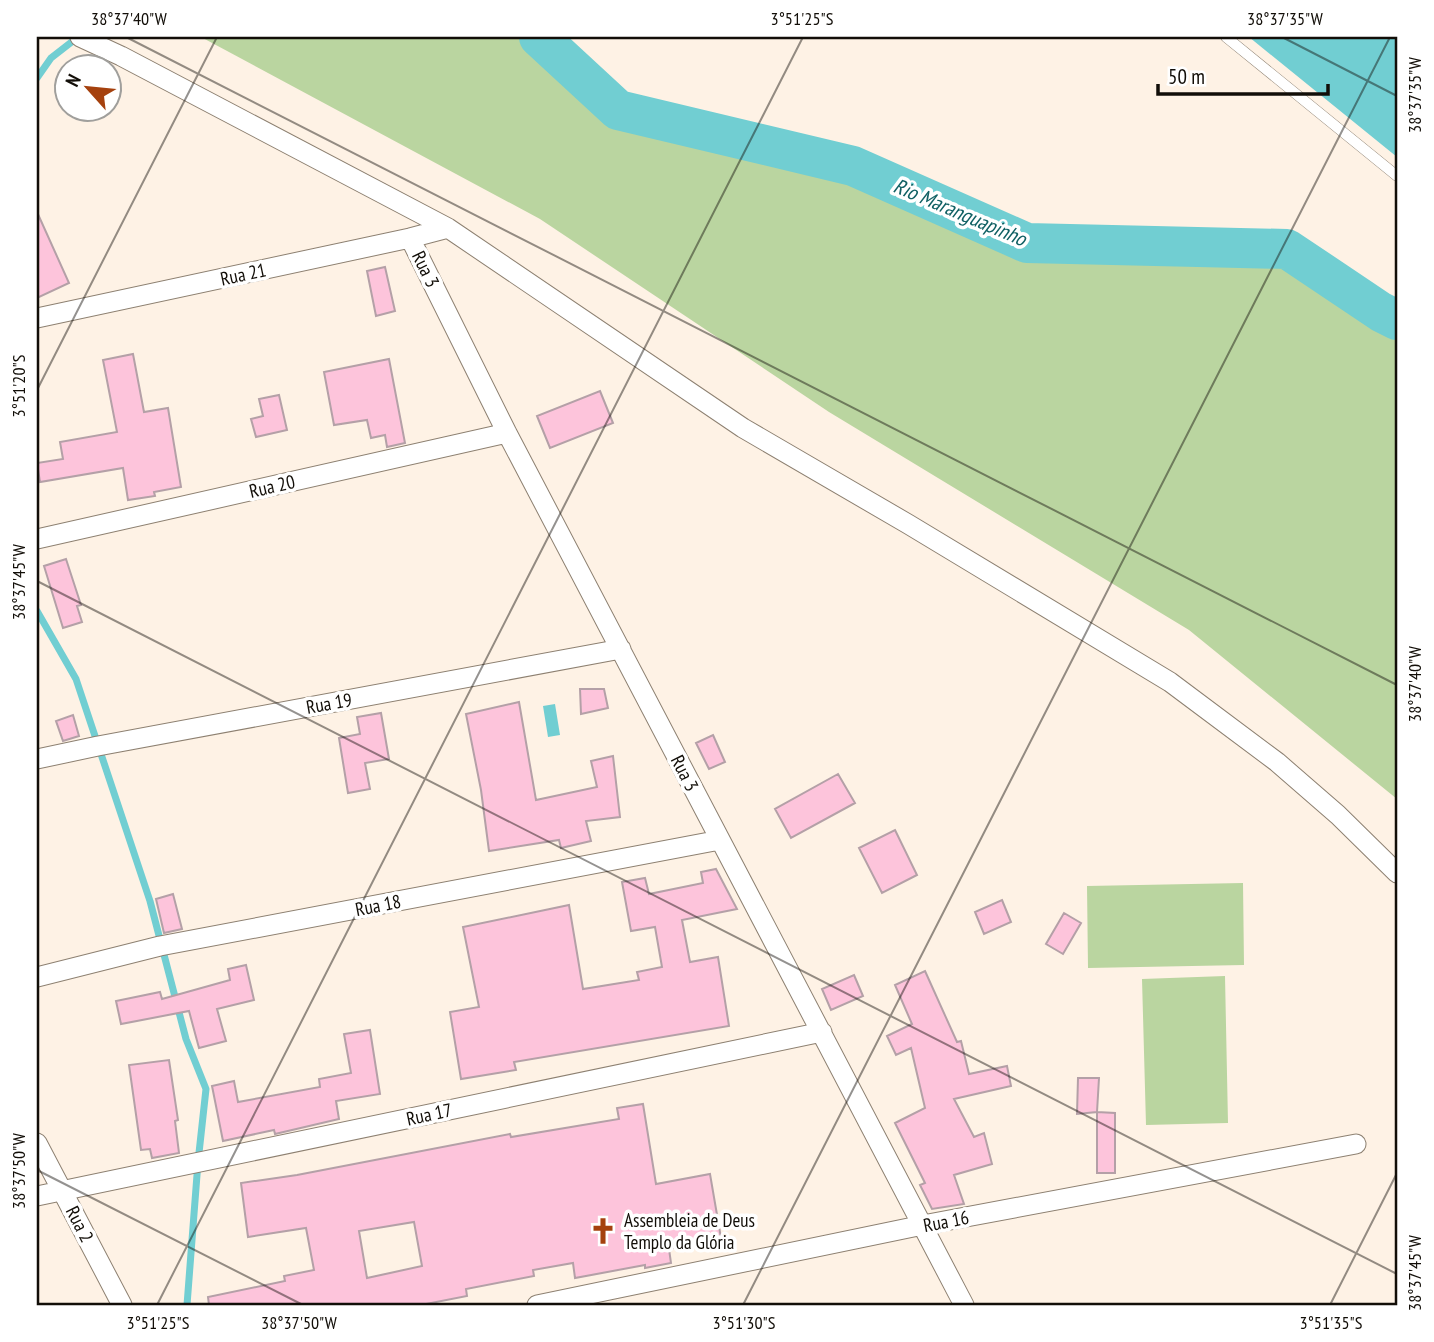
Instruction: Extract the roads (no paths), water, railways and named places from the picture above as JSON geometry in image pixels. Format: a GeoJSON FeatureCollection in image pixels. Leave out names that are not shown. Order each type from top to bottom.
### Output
{"type":"FeatureCollection","features":[{"type":"Feature","properties":{"kind":"street"},"geometry":{"type":"LineString","coordinates":[[80,37],[448,228],[743,428],[1170,682],[1278,762],[1338,815],[1397,873]]}},
{"type":"Feature","properties":{"kind":"street","name":"Rua 21"},"geometry":{"type":"LineString","coordinates":[[37,318],[448,228]]}},
{"type":"Feature","properties":{"kind":"street","name":"Rua 3"},"geometry":{"type":"LineString","coordinates":[[411,238],[507,433],[964,1305]]}},
{"type":"Feature","properties":{"kind":"street","name":"Rua 20"},"geometry":{"type":"LineString","coordinates":[[37,539],[507,433]]}},
{"type":"Feature","properties":{"kind":"street","name":"Rua 19"},"geometry":{"type":"LineString","coordinates":[[37,759],[125,740],[621,649]]}},
{"type":"Feature","properties":{"kind":"street","name":"Rua 18"},"geometry":{"type":"LineString","coordinates":[[37,977],[160,946],[720,840]]}},
{"type":"Feature","properties":{"kind":"street","name":"Rua 17"},"geometry":{"type":"LineString","coordinates":[[37,1196],[822,1032]]}},
{"type":"Feature","properties":{"kind":"street","name":"Rua 2"},"geometry":{"type":"LineString","coordinates":[[37,1143],[122,1305]]}},
{"type":"Feature","properties":{"kind":"street","name":"Rua 16"},"geometry":{"type":"LineString","coordinates":[[537,1305],[923,1225],[1356,1144]]}},
{"type":"Feature","properties":{"kind":"lane"},"geometry":{"type":"LineString","coordinates":[[1226,37],[1397,176]]}},
{"type":"Feature","properties":{"kind":"water"},"geometry":{"type":"Polygon","coordinates":[[[1249,37],[1397,37],[1397,157],[1249,37]]]}},
{"type":"Feature","properties":{"kind":"water"},"geometry":{"type":"Polygon","coordinates":[[[555,704],[560,735],[548,737],[543,706],[555,704]]]}},
{"type":"Feature","properties":{"kind":"waterway"},"geometry":{"type":"LineString","coordinates":[[37,78],[51,58],[78,37]]}},
{"type":"Feature","properties":{"kind":"waterway","name":"Rio Maranguapinho"},"geometry":{"type":"LineString","coordinates":[[539,37],[618,110],[853,166],[1027,243],[1287,249],[1397,320]]}},
{"type":"Feature","properties":{"kind":"waterway"},"geometry":{"type":"LineString","coordinates":[[37,611],[76,679],[150,901],[186,1039],[206,1089],[187,1305]]}},
{"type":"Feature","properties":{"kind":"place","name":"Assembleia de Deus Templo da Glória"},"geometry":{"type":"Point","coordinates":[603,1231]}}]}
